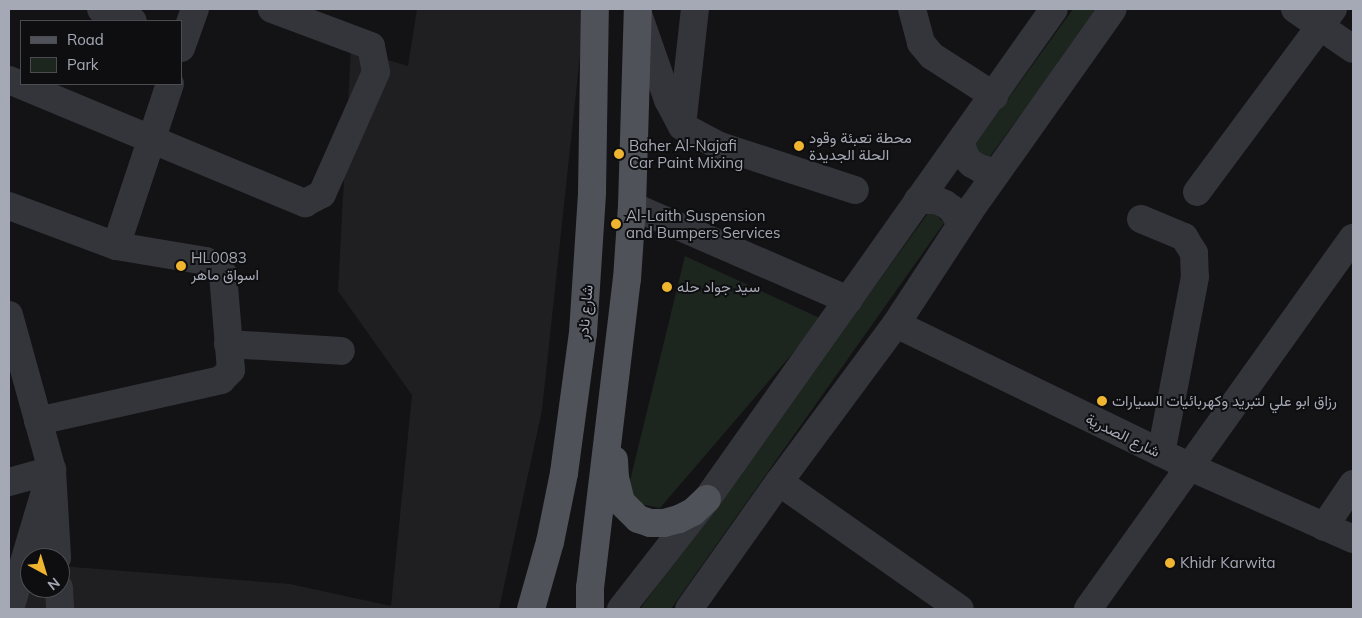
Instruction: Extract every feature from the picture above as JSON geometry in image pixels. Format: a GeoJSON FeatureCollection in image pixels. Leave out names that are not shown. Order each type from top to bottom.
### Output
{"type":"FeatureCollection","features":[{"type":"Feature","properties":{"kind":"main road","name":"شارع نادر"},"geometry":{"type":"LineString","coordinates":[[531,609],[546,561],[564,473],[583,333],[592,192],[594,9]]}},
{"type":"Feature","properties":{"kind":"main road"},"geometry":{"type":"LineString","coordinates":[[590,609],[591,579],[617,373],[632,206],[639,12]]}},
{"type":"Feature","properties":{"kind":"main road"},"geometry":{"type":"LineString","coordinates":[[617,373],[614,458],[615,478],[621,502],[638,519],[650,523],[664,523],[693,512],[707,499]]}},
{"type":"Feature","properties":{"kind":"street"},"geometry":{"type":"LineString","coordinates":[[101,9],[130,20]]}},
{"type":"Feature","properties":{"kind":"street"},"geometry":{"type":"LineString","coordinates":[[182,43],[195,9]]}},
{"type":"Feature","properties":{"kind":"street"},"geometry":{"type":"LineString","coordinates":[[21,85],[305,203],[322,194],[376,72],[371,46],[272,9]]}},
{"type":"Feature","properties":{"kind":"street"},"geometry":{"type":"LineString","coordinates":[[682,126],[695,9]]}},
{"type":"Feature","properties":{"kind":"street"},"geometry":{"type":"LineString","coordinates":[[912,9],[921,43],[932,56],[994,96]]}},
{"type":"Feature","properties":{"kind":"street"},"geometry":{"type":"LineString","coordinates":[[621,609],[707,499],[1054,9]]}},
{"type":"Feature","properties":{"kind":"street"},"geometry":{"type":"LineString","coordinates":[[689,609],[779,482],[896,324],[961,224],[1113,9]]}},
{"type":"Feature","properties":{"kind":"street"},"geometry":{"type":"LineString","coordinates":[[1295,9],[1326,17],[1353,48]]}},
{"type":"Feature","properties":{"kind":"street"},"geometry":{"type":"LineString","coordinates":[[639,12],[668,100],[682,126],[717,146],[855,190]]}},
{"type":"Feature","properties":{"kind":"street"},"geometry":{"type":"LineString","coordinates":[[1197,192],[1326,17]]}},
{"type":"Feature","properties":{"kind":"street"},"geometry":{"type":"LineString","coordinates":[[116,246],[170,85]]}},
{"type":"Feature","properties":{"kind":"street"},"geometry":{"type":"LineString","coordinates":[[960,142],[966,158],[972,164],[981,169],[997,172]]}},
{"type":"Feature","properties":{"kind":"street"},"geometry":{"type":"LineString","coordinates":[[918,200],[936,200],[945,204],[952,209],[961,224]]}},
{"type":"Feature","properties":{"kind":"street"},"geometry":{"type":"LineString","coordinates":[[9,206],[116,246],[206,261],[223,274],[231,370],[222,380],[38,421]]}},
{"type":"Feature","properties":{"kind":"street"},"geometry":{"type":"LineString","coordinates":[[632,206],[848,300]]}},
{"type":"Feature","properties":{"kind":"street"},"geometry":{"type":"LineString","coordinates":[[1141,219],[1184,237],[1194,253],[1195,277],[1161,453]]}},
{"type":"Feature","properties":{"kind":"street"},"geometry":{"type":"LineString","coordinates":[[1088,609],[1353,238]]}},
{"type":"Feature","properties":{"kind":"street"},"geometry":{"type":"LineString","coordinates":[[9,315],[52,470],[56,548]]}},
{"type":"Feature","properties":{"kind":"street","name":"شارع الصدرية"},"geometry":{"type":"LineString","coordinates":[[896,324],[1190,467],[1353,539]]}},
{"type":"Feature","properties":{"kind":"street"},"geometry":{"type":"LineString","coordinates":[[228,344],[341,351]]}},
{"type":"Feature","properties":{"kind":"street"},"geometry":{"type":"LineString","coordinates":[[9,482],[52,470]]}},
{"type":"Feature","properties":{"kind":"street"},"geometry":{"type":"LineString","coordinates":[[10,609],[52,470]]}},
{"type":"Feature","properties":{"kind":"street"},"geometry":{"type":"LineString","coordinates":[[779,482],[960,609]]}},
{"type":"Feature","properties":{"kind":"street"},"geometry":{"type":"LineString","coordinates":[[1324,527],[1353,484]]}},
{"type":"Feature","properties":{"kind":"shaded area"},"geometry":{"type":"Polygon","coordinates":[[[417,9],[585,9],[542,410],[499,609],[9,609],[20,598],[70,598],[70,567],[290,584],[391,606],[412,395],[338,291],[351,49],[408,66],[417,9]]]}},
{"type":"Feature","properties":{"kind":"green space"},"geometry":{"type":"Polygon","coordinates":[[[1073,9],[1099,9],[988,159],[971,150],[1073,9]]]}},
{"type":"Feature","properties":{"kind":"green space"},"geometry":{"type":"Polygon","coordinates":[[[931,209],[944,223],[671,609],[640,609],[931,209]]]}},
{"type":"Feature","properties":{"kind":"green space"},"geometry":{"type":"Polygon","coordinates":[[[685,256],[822,319],[660,508],[625,501],[685,256]]]}},
{"type":"Feature","properties":{"kind":"place","name":"محطة تعبئة وقود الحلة الجديدة"},"geometry":{"type":"Point","coordinates":[799,146]}},
{"type":"Feature","properties":{"kind":"place","name":"Baher Al-Najafi Car Paint Mixing"},"geometry":{"type":"Point","coordinates":[619,154]}},
{"type":"Feature","properties":{"kind":"place","name":"Al-Laith Suspension and Bumpers Services"},"geometry":{"type":"Point","coordinates":[616,224]}},
{"type":"Feature","properties":{"kind":"place","name":"HL0083 اسواق ماهر"},"geometry":{"type":"Point","coordinates":[181,266]}},
{"type":"Feature","properties":{"kind":"place","name":"سيد جواد حله"},"geometry":{"type":"Point","coordinates":[667,287]}},
{"type":"Feature","properties":{"kind":"place","name":"رزاق ابو علي لتبريد وكهربائيات السيارات"},"geometry":{"type":"Point","coordinates":[1102,401]}},
{"type":"Feature","properties":{"kind":"place","name":"Khidr Karwita"},"geometry":{"type":"Point","coordinates":[1170,563]}}]}
